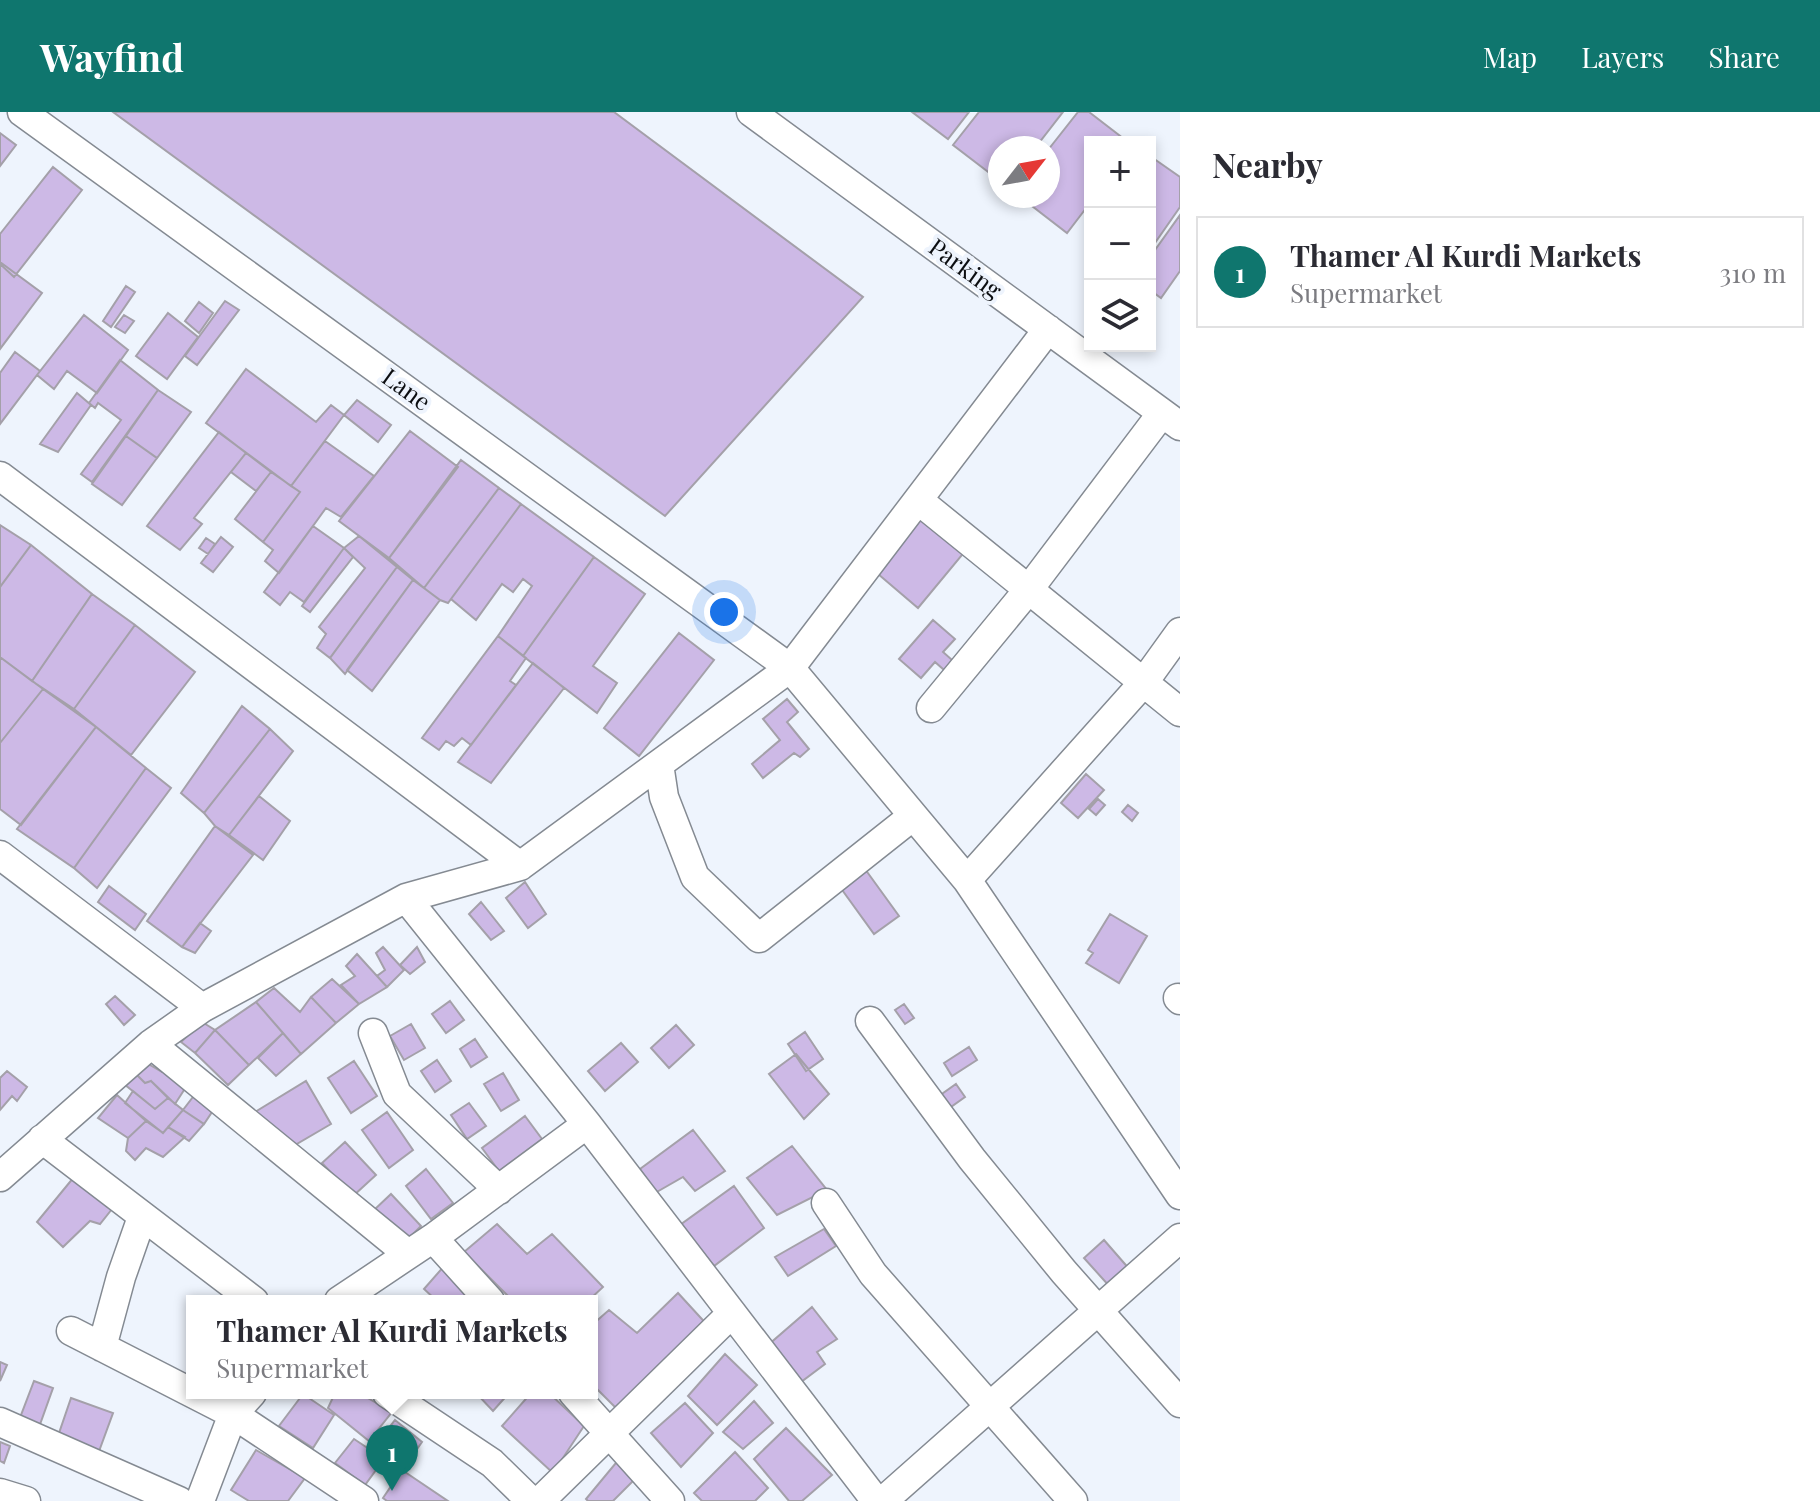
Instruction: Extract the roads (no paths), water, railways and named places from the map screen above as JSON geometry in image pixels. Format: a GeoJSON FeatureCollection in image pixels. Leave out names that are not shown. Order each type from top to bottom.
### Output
{"type":"FeatureCollection","features":[{"type":"Feature","properties":{"kind":"street","name":"Lane"},"geometry":{"type":"LineString","coordinates":[[22,112],[790,668],[967,880],[1180,1195]]}},
{"type":"Feature","properties":{"kind":"street","name":"Parking"},"geometry":{"type":"LineString","coordinates":[[751,112],[1171,419]]}},
{"type":"Feature","properties":{"kind":"street"},"geometry":{"type":"LineString","coordinates":[[0,1177],[151,1044],[202,1008],[406,898],[520,866],[790,668],[1048,329]]}},
{"type":"Feature","properties":{"kind":"street"},"geometry":{"type":"LineString","coordinates":[[931,708],[1171,419]]}},
{"type":"Feature","properties":{"kind":"street"},"geometry":{"type":"LineString","coordinates":[[0,476],[520,866]]}},
{"type":"Feature","properties":{"kind":"street"},"geometry":{"type":"LineString","coordinates":[[918,500],[1180,712]]}},
{"type":"Feature","properties":{"kind":"street"},"geometry":{"type":"LineString","coordinates":[[967,880],[1144,682],[1180,632]]}},
{"type":"Feature","properties":{"kind":"street"},"geometry":{"type":"LineString","coordinates":[[659,764],[664,797],[695,877],[759,938],[913,816]]}},
{"type":"Feature","properties":{"kind":"street"},"geometry":{"type":"LineString","coordinates":[[0,855],[202,1008]]}},
{"type":"Feature","properties":{"kind":"street"},"geometry":{"type":"LineString","coordinates":[[406,898],[587,1124],[876,1501]]}},
{"type":"Feature","properties":{"kind":"street"},"geometry":{"type":"LineString","coordinates":[[870,1021],[972,1159],[1180,1403]]}},
{"type":"Feature","properties":{"kind":"street"},"geometry":{"type":"LineString","coordinates":[[373,1033],[397,1094],[499,1190]]}},
{"type":"Feature","properties":{"kind":"street"},"geometry":{"type":"LineString","coordinates":[[151,1044],[408,1254]]}},
{"type":"Feature","properties":{"kind":"street"},"geometry":{"type":"LineString","coordinates":[[348,1295],[433,1238],[587,1124]]}},
{"type":"Feature","properties":{"kind":"street"},"geometry":{"type":"LineString","coordinates":[[42,1139],[246,1295]]}},
{"type":"Feature","properties":{"kind":"street"},"geometry":{"type":"LineString","coordinates":[[826,1203],[873,1274],[1073,1501]]}},
{"type":"Feature","properties":{"kind":"street"},"geometry":{"type":"LineString","coordinates":[[102,1347],[121,1277],[142,1217]]}},
{"type":"Feature","properties":{"kind":"street"},"geometry":{"type":"LineString","coordinates":[[433,1238],[485,1295]]}},
{"type":"Feature","properties":{"kind":"street"},"geometry":{"type":"LineString","coordinates":[[883,1501],[1180,1238]]}},
{"type":"Feature","properties":{"kind":"street"},"geometry":{"type":"LineString","coordinates":[[540,1501],[732,1313]]}},
{"type":"Feature","properties":{"kind":"street"},"geometry":{"type":"LineString","coordinates":[[71,1331],[186,1390]]}},
{"type":"Feature","properties":{"kind":"street"},"geometry":{"type":"LineString","coordinates":[[204,1399],[233,1414],[364,1501]]}},
{"type":"Feature","properties":{"kind":"street"},"geometry":{"type":"LineString","coordinates":[[200,1501],[233,1414],[247,1399]]}},
{"type":"Feature","properties":{"kind":"street"},"geometry":{"type":"LineString","coordinates":[[396,1399],[492,1463],[531,1501]]}},
{"type":"Feature","properties":{"kind":"street"},"geometry":{"type":"LineString","coordinates":[[578,1399],[670,1501]]}},
{"type":"Feature","properties":{"kind":"street"},"geometry":{"type":"LineString","coordinates":[[0,1422],[179,1501]]}},
{"type":"Feature","properties":{"kind":"street"},"geometry":{"type":"LineString","coordinates":[[0,1493],[26,1501]]}},
{"type":"Feature","properties":{"kind":"place","name":"Thamer Al Kurdi Markets"},"geometry":{"type":"Point","coordinates":[392,1491]}}]}
